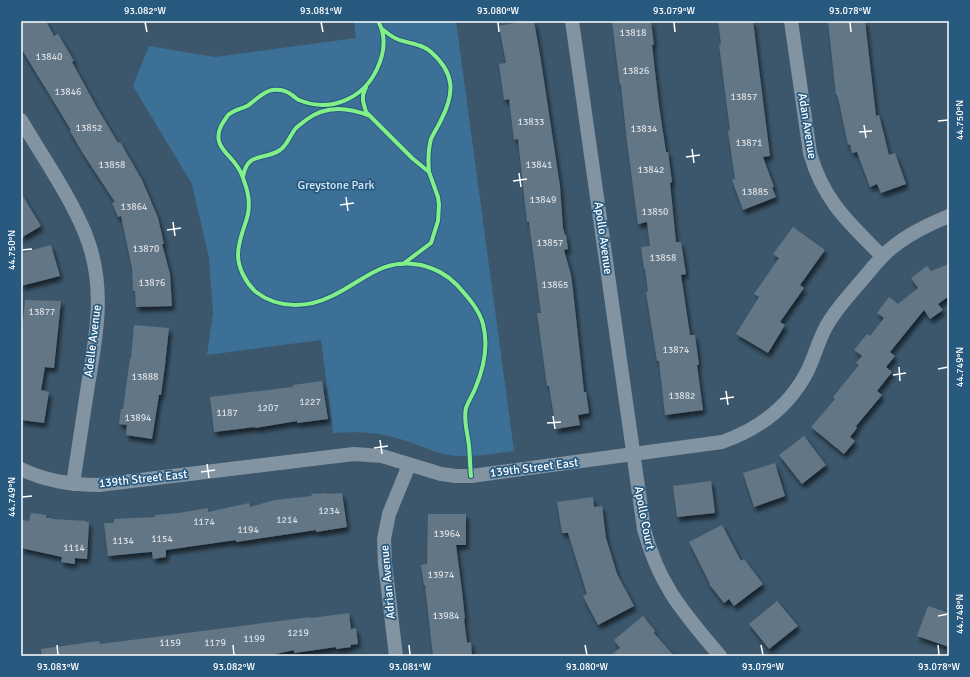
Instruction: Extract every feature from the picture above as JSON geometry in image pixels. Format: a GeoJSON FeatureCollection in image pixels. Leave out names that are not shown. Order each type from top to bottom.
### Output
{"type":"FeatureCollection","features":[{"type":"Feature","properties":{"kind":"street","name":"Apollo Avenue"},"geometry":{"type":"LineString","coordinates":[[572,21],[633,455]]}},
{"type":"Feature","properties":{"kind":"street","name":"Adan Avenue"},"geometry":{"type":"LineString","coordinates":[[791,21],[810,153],[815,171],[824,190],[838,210],[882,256]]}},
{"type":"Feature","properties":{"kind":"street","name":"Adelle Avenue"},"geometry":{"type":"LineString","coordinates":[[21,120],[78,218],[91,250],[98,285],[96,337],[73,484]]}},
{"type":"Feature","properties":{"kind":"street","name":"139th Street East"},"geometry":{"type":"LineString","coordinates":[[21,470],[41,477],[73,484],[112,484],[354,454],[382,456],[441,474],[471,476],[722,442],[740,436],[757,427],[794,394],[807,371],[827,326],[839,307],[882,256],[903,239],[929,224],[949,216]]}},
{"type":"Feature","properties":{"kind":"street","name":"Apollo Court"},"geometry":{"type":"LineString","coordinates":[[633,455],[644,529],[653,560],[668,590],[677,603],[720,656]]}},
{"type":"Feature","properties":{"kind":"street","name":"Adrian Avenue"},"geometry":{"type":"LineString","coordinates":[[396,656],[385,564],[384,539],[389,514],[409,465]]}},
{"type":"Feature","properties":{"kind":"green space","name":"Greystone Park"},"geometry":{"type":"Polygon","coordinates":[[[354,21],[456,21],[514,451],[479,456],[461,456],[439,453],[397,438],[379,434],[361,432],[333,433],[321,340],[207,355],[213,313],[209,258],[192,184],[133,86],[149,46],[215,57],[356,38],[354,21]]]}},
{"type":"Feature","properties":{"kind":"building"},"geometry":{"type":"Polygon","coordinates":[[[21,21],[46,21],[54,36],[58,34],[74,61],[72,62],[97,108],[118,143],[120,142],[142,180],[158,218],[164,244],[162,244],[170,274],[172,306],[136,307],[135,291],[133,291],[132,268],[121,216],[118,217],[112,203],[115,202],[82,152],[70,131],[71,130],[21,48],[21,21]]]}},
{"type":"Feature","properties":{"kind":"building"},"geometry":{"type":"Polygon","coordinates":[[[524,21],[534,21],[541,61],[560,186],[563,228],[566,235],[568,249],[564,250],[571,275],[584,392],[586,392],[589,413],[578,415],[580,425],[556,429],[549,386],[547,386],[537,313],[541,313],[529,222],[527,222],[518,139],[514,140],[509,99],[504,100],[499,64],[506,63],[499,26],[524,21]]]}},
{"type":"Feature","properties":{"kind":"building"},"geometry":{"type":"Polygon","coordinates":[[[612,21],[651,21],[654,45],[652,45],[659,106],[672,182],[670,183],[676,242],[681,242],[686,274],[681,275],[690,335],[695,335],[703,410],[665,415],[659,361],[657,361],[646,292],[648,291],[641,247],[650,246],[647,222],[638,224],[612,21]]]}},
{"type":"Feature","properties":{"kind":"building"},"geometry":{"type":"Polygon","coordinates":[[[718,21],[753,21],[770,156],[763,157],[776,197],[743,210],[732,180],[735,179],[728,131],[730,130],[719,44],[721,44],[718,21]]]}},
{"type":"Feature","properties":{"kind":"building"},"geometry":{"type":"Polygon","coordinates":[[[828,21],[865,21],[876,116],[879,115],[889,155],[895,153],[906,184],[881,193],[877,184],[870,187],[857,152],[852,153],[850,144],[848,145],[839,102],[836,95],[828,21]]]}},
{"type":"Feature","properties":{"kind":"building"},"geometry":{"type":"Polygon","coordinates":[[[21,193],[41,226],[21,238],[21,193]]]}},
{"type":"Feature","properties":{"kind":"building"},"geometry":{"type":"Polygon","coordinates":[[[793,227],[825,250],[800,285],[804,288],[780,322],[785,325],[768,353],[736,334],[759,297],[754,294],[779,258],[773,254],[793,227]]]}},
{"type":"Feature","properties":{"kind":"building"},"geometry":{"type":"Polygon","coordinates":[[[51,245],[60,276],[21,286],[21,253],[51,245]]]}},
{"type":"Feature","properties":{"kind":"building"},"geometry":{"type":"Polygon","coordinates":[[[949,264],[949,296],[938,304],[943,310],[930,319],[924,310],[890,352],[895,356],[886,367],[892,372],[877,391],[882,395],[856,426],[857,428],[850,437],[855,441],[844,454],[811,427],[835,399],[833,397],[859,365],[856,363],[862,356],[854,350],[867,334],[870,336],[884,318],[877,313],[889,297],[898,304],[918,288],[911,278],[927,266],[931,271],[949,264]]]}},
{"type":"Feature","properties":{"kind":"building"},"geometry":{"type":"Polygon","coordinates":[[[25,300],[61,301],[54,368],[45,367],[41,390],[49,392],[44,423],[21,420],[21,344],[25,300]]]}},
{"type":"Feature","properties":{"kind":"building"},"geometry":{"type":"Polygon","coordinates":[[[134,325],[169,328],[161,395],[159,395],[152,439],[126,435],[127,425],[119,424],[121,409],[123,409],[130,358],[131,359],[134,325]]]}},
{"type":"Feature","properties":{"kind":"building"},"geometry":{"type":"Polygon","coordinates":[[[322,381],[328,419],[297,423],[297,421],[255,428],[214,432],[210,397],[293,387],[293,385],[322,381]]]}},
{"type":"Feature","properties":{"kind":"building"},"geometry":{"type":"Polygon","coordinates":[[[804,436],[826,465],[802,484],[779,455],[804,436]]]}},
{"type":"Feature","properties":{"kind":"building"},"geometry":{"type":"Polygon","coordinates":[[[775,463],[785,496],[754,507],[743,473],[775,463]]]}},
{"type":"Feature","properties":{"kind":"building"},"geometry":{"type":"Polygon","coordinates":[[[711,481],[715,513],[677,517],[673,486],[711,481]]]}},
{"type":"Feature","properties":{"kind":"building"},"geometry":{"type":"Polygon","coordinates":[[[326,493],[342,493],[347,527],[166,550],[166,557],[153,559],[152,552],[108,556],[104,523],[114,523],[114,519],[155,517],[155,515],[208,508],[208,512],[249,503],[250,507],[275,500],[326,493]]]}},
{"type":"Feature","properties":{"kind":"building"},"geometry":{"type":"Polygon","coordinates":[[[593,497],[594,507],[602,506],[606,538],[617,574],[634,606],[598,625],[583,596],[587,594],[568,533],[562,533],[557,502],[593,497]]]}},
{"type":"Feature","properties":{"kind":"building"},"geometry":{"type":"Polygon","coordinates":[[[31,513],[46,515],[46,518],[53,518],[52,519],[89,522],[87,559],[75,558],[75,564],[61,562],[62,557],[21,548],[21,520],[29,521],[31,513]]]}},
{"type":"Feature","properties":{"kind":"building"},"geometry":{"type":"Polygon","coordinates":[[[428,514],[466,514],[466,545],[456,545],[467,643],[471,642],[472,656],[433,656],[425,585],[421,565],[427,564],[428,514]]]}},
{"type":"Feature","properties":{"kind":"building"},"geometry":{"type":"Polygon","coordinates":[[[722,525],[741,561],[744,559],[763,584],[734,606],[729,599],[724,603],[709,584],[689,542],[722,525]]]}},
{"type":"Feature","properties":{"kind":"building"},"geometry":{"type":"Polygon","coordinates":[[[777,601],[798,626],[769,649],[749,624],[777,601]]]}},
{"type":"Feature","properties":{"kind":"building"},"geometry":{"type":"Polygon","coordinates":[[[928,606],[949,613],[949,647],[917,636],[928,606]]]}},
{"type":"Feature","properties":{"kind":"building"},"geometry":{"type":"Polygon","coordinates":[[[349,613],[351,629],[356,628],[358,644],[350,645],[351,647],[336,649],[336,647],[294,653],[294,650],[267,656],[42,656],[41,649],[99,641],[100,644],[349,613]]]}},
{"type":"Feature","properties":{"kind":"building"},"geometry":{"type":"Polygon","coordinates":[[[643,616],[655,631],[654,633],[674,656],[610,656],[620,648],[614,640],[643,616]]]}},
{"type":"Feature","properties":{"kind":"cycle path"},"geometry":{"type":"LineString","coordinates":[[378,21],[383,33],[383,51],[377,69],[371,79],[354,95],[344,101],[322,105],[311,104],[299,100],[283,91],[272,90],[268,91],[247,106],[230,113],[221,126],[218,137],[219,142],[240,171],[248,197],[248,214],[239,244],[239,265],[243,275],[256,292],[265,298],[283,304],[293,305],[313,303],[323,300],[374,272],[395,264],[407,263],[421,265],[436,270],[453,281],[469,298],[479,313],[483,324],[486,341],[485,357],[481,373],[465,413],[471,476]]}},
{"type":"Feature","properties":{"kind":"cycle path"},"geometry":{"type":"LineString","coordinates":[[382,29],[401,41],[419,45],[427,49],[439,60],[445,68],[448,76],[450,84],[449,101],[440,123],[431,139],[428,156],[429,172]]}},
{"type":"Feature","properties":{"kind":"cycle path"},"geometry":{"type":"LineString","coordinates":[[366,87],[363,95],[366,112],[412,158],[429,172],[438,197],[438,221],[431,243],[403,264]]}},
{"type":"Feature","properties":{"kind":"cycle path"},"geometry":{"type":"LineString","coordinates":[[243,177],[248,163],[257,158],[274,153],[282,148],[287,143],[296,128],[313,115],[329,110],[345,109],[370,116]]}}]}
